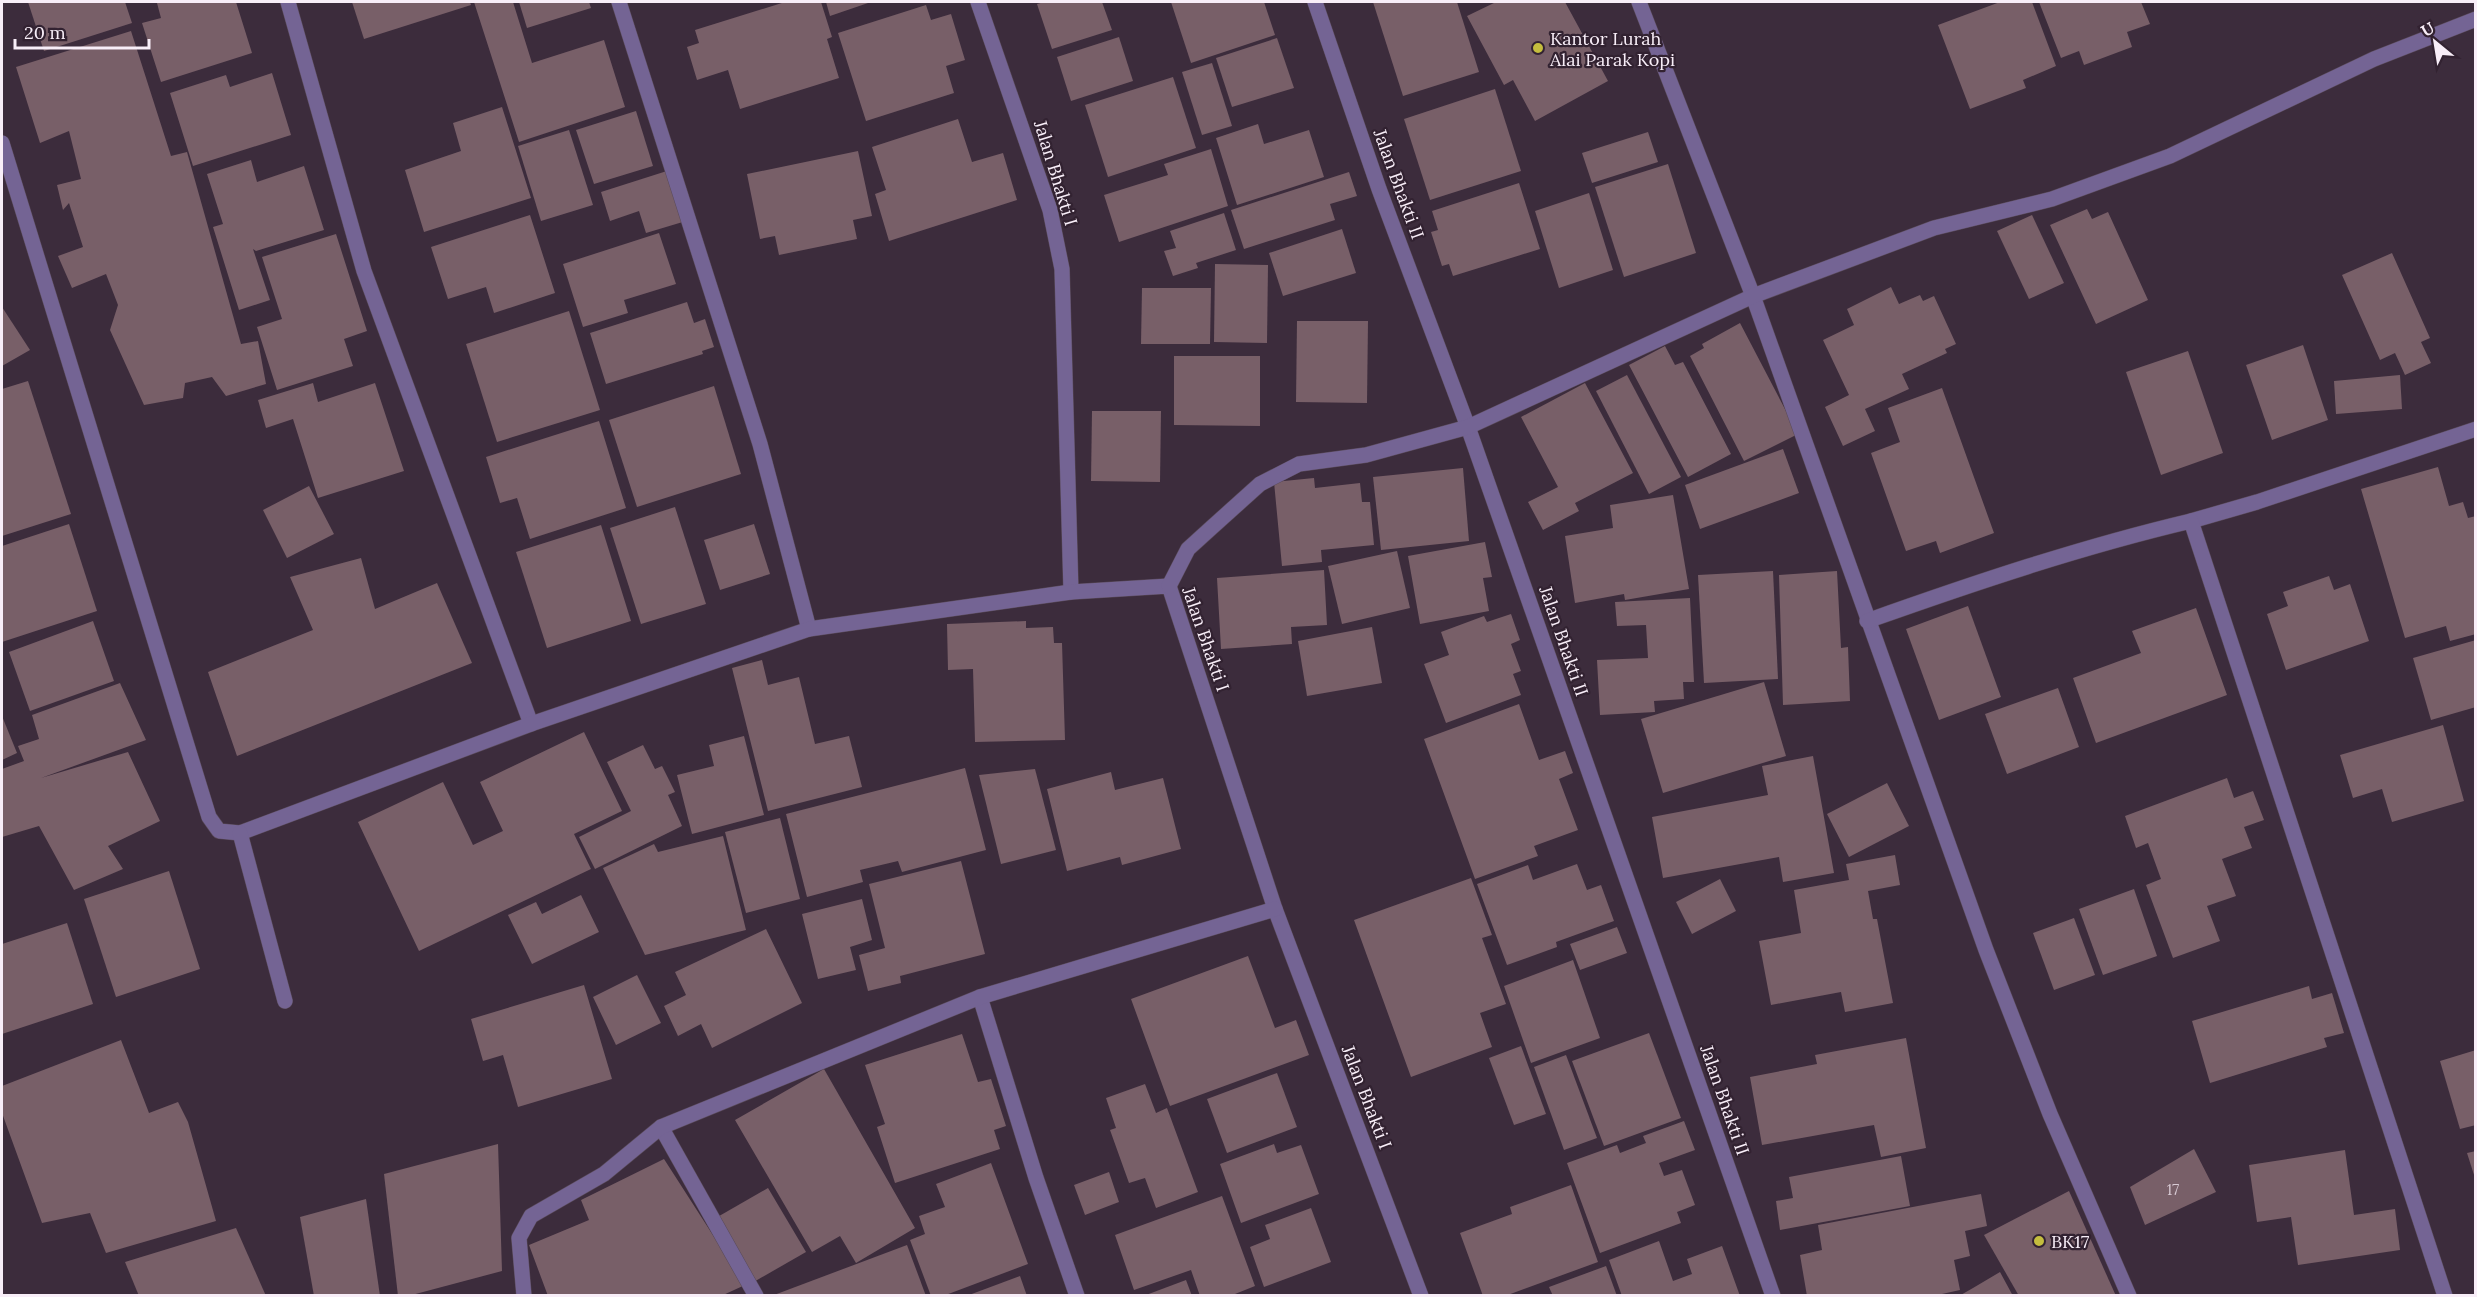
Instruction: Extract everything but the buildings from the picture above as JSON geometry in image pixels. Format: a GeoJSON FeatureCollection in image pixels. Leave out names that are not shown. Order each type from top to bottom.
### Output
{"type":"FeatureCollection","features":[{"type":"Feature","properties":{"kind":"street"},"geometry":{"type":"LineString","coordinates":[[288,2],[364,271],[531,724]]}},
{"type":"Feature","properties":{"kind":"street"},"geometry":{"type":"LineString","coordinates":[[619,2],[760,444],[808,629]]}},
{"type":"Feature","properties":{"kind":"street","name":"Jalan Bhakti I"},"geometry":{"type":"LineString","coordinates":[[978,2],[1050,210],[1062,269],[1071,592],[1169,586],[1275,909],[1421,1296]]}},
{"type":"Feature","properties":{"kind":"street","name":"Jalan Bhakti II"},"geometry":{"type":"LineString","coordinates":[[1315,2],[1379,189],[1468,427],[1773,1296]]}},
{"type":"Feature","properties":{"kind":"street"},"geometry":{"type":"LineString","coordinates":[[1639,2],[1753,296],[1986,950],[2037,1081],[2129,1296]]}},
{"type":"Feature","properties":{"kind":"street"},"geometry":{"type":"LineString","coordinates":[[1169,586],[1188,549],[1260,484],[1299,464],[1366,455],[1468,427],[1753,296],[1934,228],[2052,199],[2170,156],[2374,59],[2475,19]]}},
{"type":"Feature","properties":{"kind":"street"},"geometry":{"type":"LineString","coordinates":[[2,143],[209,817],[219,831],[240,833],[531,724],[808,629],[1071,592]]}},
{"type":"Feature","properties":{"kind":"street"},"geometry":{"type":"LineString","coordinates":[[1867,621],[1994,577],[2131,535],[2257,502],[2475,429]]}},
{"type":"Feature","properties":{"kind":"street"},"geometry":{"type":"LineString","coordinates":[[2191,521],[2445,1296]]}},
{"type":"Feature","properties":{"kind":"street"},"geometry":{"type":"LineString","coordinates":[[240,833],[285,1000]]}},
{"type":"Feature","properties":{"kind":"street"},"geometry":{"type":"LineString","coordinates":[[525,1296],[519,1238],[531,1216],[604,1174],[661,1127],[980,997],[1275,909]]}},
{"type":"Feature","properties":{"kind":"street"},"geometry":{"type":"LineString","coordinates":[[980,997],[1036,1178],[1077,1296]]}},
{"type":"Feature","properties":{"kind":"street"},"geometry":{"type":"LineString","coordinates":[[661,1127],[756,1296]]}},
{"type":"Feature","properties":{"kind":"place","name":"Kantor Lurah Alai Parak Kopi"},"geometry":{"type":"Point","coordinates":[1538,48]}},
{"type":"Feature","properties":{"kind":"place","name":"BK17"},"geometry":{"type":"Point","coordinates":[2039,1241]}}]}
